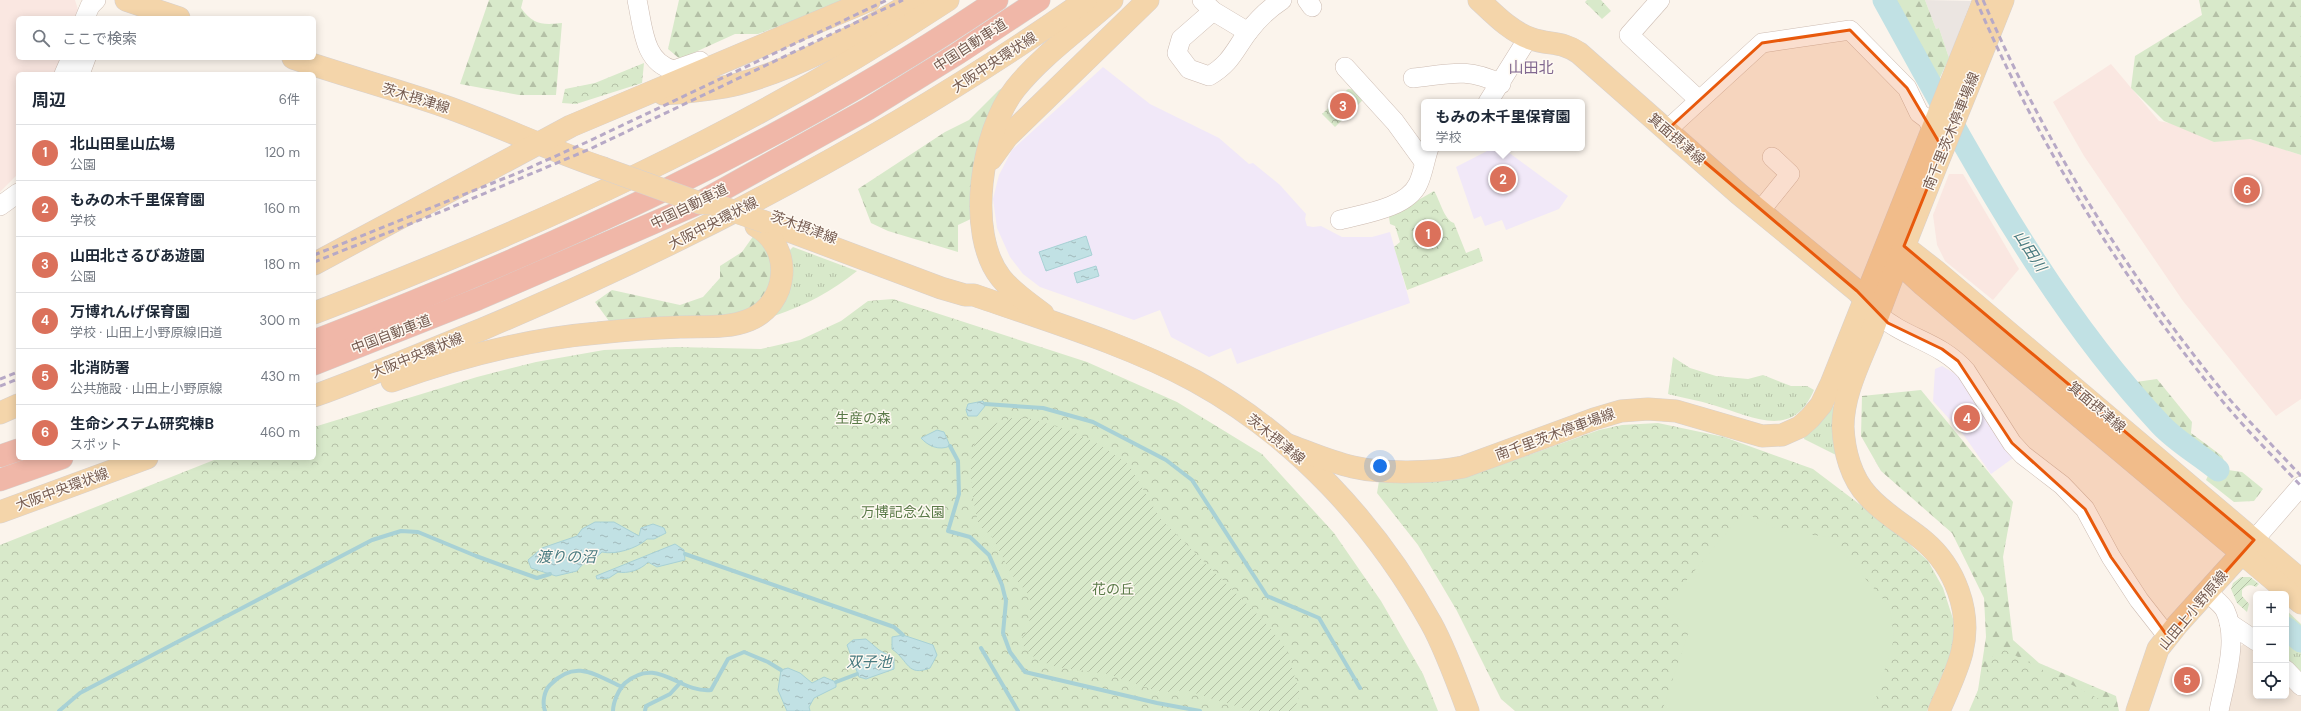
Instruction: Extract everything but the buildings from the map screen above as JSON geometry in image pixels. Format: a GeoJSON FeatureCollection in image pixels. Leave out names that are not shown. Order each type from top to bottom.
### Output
{"type":"FeatureCollection","features":[{"type":"Feature","properties":{"kind":"highway","name":"中国自動車道"},"geometry":{"type":"LineString","coordinates":[[316,340],[524,255],[679,183],[859,88],[998,0]]}},
{"type":"Feature","properties":{"kind":"highway","name":"中国自動車道"},"geometry":{"type":"LineString","coordinates":[[316,363],[478,300],[697,204],[868,109],[964,50],[1039,0]]}},
{"type":"Feature","properties":{"kind":"highway"},"geometry":{"type":"LineString","coordinates":[[0,456],[16,451]]}},
{"type":"Feature","properties":{"kind":"highway"},"geometry":{"type":"LineString","coordinates":[[0,480],[56,460]]}},
{"type":"Feature","properties":{"kind":"main road"},"geometry":{"type":"LineString","coordinates":[[316,263],[571,126],[870,0]]}},
{"type":"Feature","properties":{"kind":"main road"},"geometry":{"type":"LineString","coordinates":[[644,96],[709,90],[767,75],[839,43],[917,0]]}},
{"type":"Feature","properties":{"kind":"main road"},"geometry":{"type":"LineString","coordinates":[[316,312],[525,227],[685,151],[763,110],[910,25],[948,0]]}},
{"type":"Feature","properties":{"kind":"main road","name":"大阪中央環状線"},"geometry":{"type":"LineString","coordinates":[[316,395],[429,351],[535,307],[664,249],[896,123],[968,78],[1086,0]]}},
{"type":"Feature","properties":{"kind":"main road"},"geometry":{"type":"LineString","coordinates":[[1054,324],[1001,279],[986,248],[981,213],[984,170],[998,118],[1014,90],[1031,71],[1112,0]]}},
{"type":"Feature","properties":{"kind":"main road"},"geometry":{"type":"LineString","coordinates":[[984,170],[1007,137],[1148,0]]}},
{"type":"Feature","properties":{"kind":"main road","name":"箕面摂津線"},"geometry":{"type":"LineString","coordinates":[[1479,0],[1510,27],[1528,38],[1562,43],[1575,50],[1871,306]]}},
{"type":"Feature","properties":{"kind":"main road","name":"南千里茨木停車場線"},"geometry":{"type":"LineString","coordinates":[[1896,251],[1940,135],[1946,98],[1984,0]]}},
{"type":"Feature","properties":{"kind":"main road","name":"南千里茨木停車場線"},"geometry":{"type":"LineString","coordinates":[[1940,135],[1957,116],[2004,0]]}},
{"type":"Feature","properties":{"kind":"main road"},"geometry":{"type":"LineString","coordinates":[[133,2],[173,16]]}},
{"type":"Feature","properties":{"kind":"main road","name":"茨木摂津線"},"geometry":{"type":"LineString","coordinates":[[299,60],[355,80],[443,106],[573,158],[611,164],[941,288],[965,295],[974,295],[1141,355],[1194,381],[1228,401],[1286,444],[1339,493],[1391,558],[1432,624],[1468,711]]}},
{"type":"Feature","properties":{"kind":"main road","name":"茨木摂津線"},"geometry":{"type":"LineString","coordinates":[[611,164],[700,203],[709,209],[765,221]]}},
{"type":"Feature","properties":{"kind":"main road"},"geometry":{"type":"LineString","coordinates":[[316,404],[352,395],[482,352],[525,343],[598,333],[721,327],[748,321],[763,313],[772,304],[779,288],[782,276],[782,260],[777,247],[769,235],[765,221]]}},
{"type":"Feature","properties":{"kind":"main road"},"geometry":{"type":"LineString","coordinates":[[1896,251],[1871,306],[1844,404],[1844,444],[1857,480],[1868,496],[1926,542],[1952,575],[1959,592],[1963,608],[1963,650],[1939,711]]}},
{"type":"Feature","properties":{"kind":"main road","name":"箕面摂津線"},"geometry":{"type":"LineString","coordinates":[[1896,251],[2248,546],[2301,603]]}},
{"type":"Feature","properties":{"kind":"main road","name":"南千里茨木停車場線"},"geometry":{"type":"LineString","coordinates":[[1286,444],[1353,467],[1401,471],[1444,471],[1464,467],[1594,419],[1621,411],[1648,409],[1676,411],[1762,436],[1782,434],[1800,427],[1820,405],[1871,306]]}},
{"type":"Feature","properties":{"kind":"main road"},"geometry":{"type":"LineString","coordinates":[[0,413],[16,406]]}},
{"type":"Feature","properties":{"kind":"main road"},"geometry":{"type":"LineString","coordinates":[[0,428],[16,423]]}},
{"type":"Feature","properties":{"kind":"main road","name":"大阪中央環状線"},"geometry":{"type":"LineString","coordinates":[[0,512],[142,460]]}},
{"type":"Feature","properties":{"kind":"main road","name":"箕面摂津線"},"geometry":{"type":"LineString","coordinates":[[2248,546],[2301,580]]}},
{"type":"Feature","properties":{"kind":"main road","name":"山田上小野原線"},"geometry":{"type":"LineString","coordinates":[[2138,711],[2158,649],[2248,546]]}},
{"type":"Feature","properties":{"kind":"street"},"geometry":{"type":"LineString","coordinates":[[87,16],[90,6],[96,0]]}},
{"type":"Feature","properties":{"kind":"street"},"geometry":{"type":"LineString","coordinates":[[100,16],[103,0]]}},
{"type":"Feature","properties":{"kind":"street"},"geometry":{"type":"LineString","coordinates":[[637,0],[650,52],[655,61],[666,68],[679,69],[726,50],[738,47],[749,50]]}},
{"type":"Feature","properties":{"kind":"street"},"geometry":{"type":"LineString","coordinates":[[1248,32],[1207,6],[1181,39],[1177,53],[1189,69],[1209,76],[1224,68],[1248,32],[1266,11],[1282,0]]}},
{"type":"Feature","properties":{"kind":"street"},"geometry":{"type":"LineString","coordinates":[[1660,0],[1629,35],[1699,100]]}},
{"type":"Feature","properties":{"kind":"street"},"geometry":{"type":"LineString","coordinates":[[1667,130],[1762,43],[1850,30],[1907,88],[1919,113],[1927,119],[1940,135]]}},
{"type":"Feature","properties":{"kind":"street"},"geometry":{"type":"LineString","coordinates":[[1490,99],[1501,84],[1528,38]]}},
{"type":"Feature","properties":{"kind":"street"},"geometry":{"type":"LineString","coordinates":[[65,72],[70,60]]}},
{"type":"Feature","properties":{"kind":"street"},"geometry":{"type":"LineString","coordinates":[[81,72],[85,60]]}},
{"type":"Feature","properties":{"kind":"street"},"geometry":{"type":"LineString","coordinates":[[1345,67],[1421,150]]}},
{"type":"Feature","properties":{"kind":"street"},"geometry":{"type":"LineString","coordinates":[[1413,78],[1466,72],[1482,75],[1501,84]]}},
{"type":"Feature","properties":{"kind":"street"},"geometry":{"type":"LineString","coordinates":[[1340,220],[1387,208],[1405,198],[1418,185],[1426,155]]}},
{"type":"Feature","properties":{"kind":"street"},"geometry":{"type":"LineString","coordinates":[[1760,211],[1790,174],[1772,158]]}},
{"type":"Feature","properties":{"kind":"street"},"geometry":{"type":"LineString","coordinates":[[0,206],[16,194]]}},
{"type":"Feature","properties":{"kind":"street"},"geometry":{"type":"LineString","coordinates":[[1871,306],[1888,324],[1942,349],[1958,361],[2012,443],[2023,455],[2062,485],[2085,509],[2111,557],[2139,600],[2168,637]]}},
{"type":"Feature","properties":{"kind":"street"},"geometry":{"type":"LineString","coordinates":[[2248,546],[2301,486]]}},
{"type":"Feature","properties":{"kind":"street"},"geometry":{"type":"LineString","coordinates":[[2207,592],[2224,608],[2229,623],[2230,649],[2219,711]]}},
{"type":"Feature","properties":{"kind":"street"},"geometry":{"type":"LineString","coordinates":[[2229,623],[2253,639]]}},
{"type":"Feature","properties":{"kind":"street"},"geometry":{"type":"LineString","coordinates":[[2289,673],[2301,686]]}},
{"type":"Feature","properties":{"kind":"highlighted area"},"geometry":{"type":"Polygon","coordinates":[[[1850,30],[1907,88],[1943,149],[1904,246],[2254,540],[2168,637],[2111,557],[2085,509],[2012,443],[1958,361],[1942,349],[1888,323],[1857,291],[1667,130],[1762,43],[1850,30]]]}},
{"type":"Feature","properties":{"kind":"shaded area"},"geometry":{"type":"Polygon","coordinates":[[[0,0],[75,0],[79,13],[78,16],[16,16],[16,60],[62,60],[58,72],[16,72],[16,176],[0,192],[0,0]]]}},
{"type":"Feature","properties":{"kind":"shaded area"},"geometry":{"type":"Polygon","coordinates":[[[1925,0],[1971,1],[1949,58],[1939,28],[1936,29],[1925,0]]]}},
{"type":"Feature","properties":{"kind":"shaded area"},"geometry":{"type":"Polygon","coordinates":[[[2111,64],[2159,121],[2254,140],[2301,155],[2301,399],[2276,416],[2183,301],[2084,156],[2053,102],[2111,64]]]}},
{"type":"Feature","properties":{"kind":"shaded area"},"geometry":{"type":"Polygon","coordinates":[[[1103,67],[1150,104],[1219,138],[1249,164],[1253,163],[1280,185],[1306,214],[1305,219],[1307,226],[1321,226],[1342,237],[1372,237],[1390,232],[1410,303],[1237,364],[1231,348],[1209,357],[1171,337],[1160,310],[1134,320],[1040,287],[1023,274],[1010,257],[997,228],[993,199],[999,175],[1012,150],[1103,67]]]}},
{"type":"Feature","properties":{"kind":"shaded area"},"geometry":{"type":"Polygon","coordinates":[[[1487,151],[1508,152],[1568,196],[1559,209],[1506,230],[1502,220],[1485,226],[1481,216],[1474,219],[1456,167],[1487,151]]]}},
{"type":"Feature","properties":{"kind":"shaded area"},"geometry":{"type":"Polygon","coordinates":[[[1949,174],[1963,174],[2019,269],[1993,300],[1945,261],[1937,245],[1933,215],[1949,174]]]}},
{"type":"Feature","properties":{"kind":"shaded area"},"geometry":{"type":"Polygon","coordinates":[[[1942,366],[1959,376],[2013,458],[1991,474],[1963,434],[1933,401],[1935,369],[1942,366]]]}},
{"type":"Feature","properties":{"kind":"shaded area"},"geometry":{"type":"Polygon","coordinates":[[[2244,644],[2253,648],[2253,699],[2289,699],[2289,683],[2301,695],[2301,711],[2225,711],[2239,647],[2244,644]]]}},
{"type":"Feature","properties":{"kind":"green space"},"geometry":{"type":"Polygon","coordinates":[[[489,0],[523,0],[521,8],[525,14],[534,21],[544,24],[562,23],[556,95],[519,95],[460,84],[489,0]]]}},
{"type":"Feature","properties":{"kind":"green space"},"geometry":{"type":"Polygon","coordinates":[[[679,0],[847,0],[758,34],[735,34],[680,59],[668,49],[679,0]]]}},
{"type":"Feature","properties":{"kind":"green space"},"geometry":{"type":"Polygon","coordinates":[[[1587,0],[1601,0],[1611,11],[1602,19],[1585,2],[1587,0]]]}},
{"type":"Feature","properties":{"kind":"green space"},"geometry":{"type":"Polygon","coordinates":[[[1891,0],[1925,0],[1936,29],[1939,28],[1949,58],[1938,82],[1891,0]]]}},
{"type":"Feature","properties":{"kind":"green space"},"geometry":{"type":"Polygon","coordinates":[[[2199,0],[2301,0],[2301,155],[2250,139],[2214,142],[2164,121],[2131,88],[2135,56],[2202,15],[2199,0]]]}},
{"type":"Feature","properties":{"kind":"green space"},"geometry":{"type":"Polygon","coordinates":[[[644,63],[642,83],[576,104],[562,103],[565,89],[595,83],[644,63]]]}},
{"type":"Feature","properties":{"kind":"green space"},"geometry":{"type":"Polygon","coordinates":[[[1008,85],[973,218],[958,225],[958,252],[888,231],[871,223],[858,189],[945,132],[969,120],[999,90],[1008,85]]]}},
{"type":"Feature","properties":{"kind":"green space"},"geometry":{"type":"Polygon","coordinates":[[[1348,89],[1359,90],[1365,98],[1335,127],[1322,114],[1348,89]]]}},
{"type":"Feature","properties":{"kind":"green space"},"geometry":{"type":"Polygon","coordinates":[[[1434,191],[1445,214],[1454,223],[1466,253],[1479,248],[1483,261],[1407,290],[1394,247],[1400,242],[1395,226],[1390,224],[1389,217],[1434,191]]]}},
{"type":"Feature","properties":{"kind":"green space"},"geometry":{"type":"Polygon","coordinates":[[[754,235],[766,245],[775,271],[764,301],[743,315],[609,321],[595,302],[612,290],[680,305],[703,297],[720,278],[720,266],[742,252],[754,235]]]}},
{"type":"Feature","properties":{"kind":"green space"},"geometry":{"type":"Polygon","coordinates":[[[793,247],[857,271],[818,297],[774,316],[786,254],[793,247]]]}},
{"type":"Feature","properties":{"kind":"green space","name":"万博記念公園"},"geometry":{"type":"Polygon","coordinates":[[[893,299],[1087,362],[1177,402],[1262,454],[1334,533],[1381,601],[1423,674],[1438,711],[0,711],[0,545],[214,460],[316,460],[316,426],[477,377],[536,362],[604,350],[676,347],[761,349],[800,340],[841,321],[868,301],[893,299]]]}},
{"type":"Feature","properties":{"kind":"green space"},"geometry":{"type":"Polygon","coordinates":[[[1673,357],[1690,368],[1716,376],[1748,379],[1763,375],[1791,386],[1807,386],[1814,390],[1805,406],[1795,415],[1783,420],[1770,421],[1757,419],[1707,403],[1668,394],[1673,357]]]}},
{"type":"Feature","properties":{"kind":"green space"},"geometry":{"type":"Polygon","coordinates":[[[2157,379],[2192,422],[2191,433],[2222,456],[2228,470],[2242,472],[2263,489],[2254,501],[2234,502],[2206,480],[2211,469],[2168,423],[2131,399],[2136,382],[2157,379]]]}},
{"type":"Feature","properties":{"kind":"green space"},"geometry":{"type":"Polygon","coordinates":[[[1921,390],[2013,502],[2003,557],[2013,640],[2039,663],[2116,696],[2119,711],[1975,710],[1986,637],[1984,598],[1952,533],[1881,471],[1861,436],[1862,396],[1921,390]]]}},
{"type":"Feature","properties":{"kind":"green space"},"geometry":{"type":"Polygon","coordinates":[[[1831,405],[1836,408],[1836,455],[1804,439],[1805,434],[1831,405]]]}},
{"type":"Feature","properties":{"kind":"green space","name":"花の丘"},"geometry":{"type":"Polygon","coordinates":[[[1012,418],[1032,419],[1071,431],[1102,446],[1129,465],[1160,518],[1264,621],[1286,648],[1300,694],[1295,708],[1291,711],[1252,711],[1185,690],[1167,692],[1154,690],[1108,674],[1056,667],[1036,659],[1024,647],[1022,638],[1029,624],[1030,596],[1012,575],[991,535],[979,526],[974,504],[971,477],[973,451],[976,440],[982,431],[992,425],[1012,418]]]}},
{"type":"Feature","properties":{"kind":"green space"},"geometry":{"type":"Polygon","coordinates":[[[1658,423],[1724,437],[1813,469],[1895,531],[1928,561],[1943,588],[1954,622],[1953,649],[1927,711],[1515,711],[1501,699],[1457,611],[1418,545],[1377,493],[1379,481],[1481,472],[1599,430],[1622,425],[1658,423]]]}},
{"type":"Feature","properties":{"kind":"green space"},"geometry":{"type":"Polygon","coordinates":[[[1744,512],[1780,531],[1829,537],[1890,607],[1894,639],[1872,711],[1662,711],[1690,628],[1664,607],[1744,512]]]}},
{"type":"Feature","properties":{"kind":"green space"},"geometry":{"type":"Polygon","coordinates":[[[2241,577],[2250,577],[2259,584],[2256,587],[2250,585],[2247,586],[2242,590],[2242,596],[2249,604],[2247,612],[2237,603],[2231,589],[2233,583],[2241,577]]]}},
{"type":"Feature","properties":{"kind":"green space"},"geometry":{"type":"Polygon","coordinates":[[[2289,613],[2301,624],[2301,639],[2289,637],[2289,613]]]}},
{"type":"Feature","properties":{"kind":"green space"},"geometry":{"type":"Polygon","coordinates":[[[2289,642],[2301,648],[2301,677],[2289,665],[2289,642]]]}},
{"type":"Feature","properties":{"kind":"green space"},"geometry":{"type":"Polygon","coordinates":[[[1997,646],[2107,703],[2110,711],[1969,711],[1997,646]]]}},
{"type":"Feature","properties":{"kind":"water"},"geometry":{"type":"Polygon","coordinates":[[[1086,236],[1092,255],[1046,271],[1039,252],[1086,236]]]}},
{"type":"Feature","properties":{"kind":"water"},"geometry":{"type":"Polygon","coordinates":[[[1096,266],[1099,276],[1077,283],[1074,273],[1096,266]]]}},
{"type":"Feature","properties":{"kind":"water"},"geometry":{"type":"Polygon","coordinates":[[[983,401],[985,406],[977,416],[968,416],[966,410],[968,404],[983,401]]]}},
{"type":"Feature","properties":{"kind":"water"},"geometry":{"type":"Polygon","coordinates":[[[937,430],[944,432],[950,446],[942,448],[934,447],[921,438],[937,430]]]}},
{"type":"Feature","properties":{"kind":"water","name":"渡りの沼"},"geometry":{"type":"Polygon","coordinates":[[[595,522],[614,522],[639,536],[641,528],[653,524],[664,528],[666,533],[654,539],[647,539],[637,546],[619,552],[602,552],[580,567],[577,571],[556,576],[531,568],[528,560],[542,548],[577,536],[582,529],[595,522]]]}},
{"type":"Feature","properties":{"kind":"water"},"geometry":{"type":"Polygon","coordinates":[[[675,544],[684,550],[685,560],[657,567],[648,562],[634,571],[618,572],[609,578],[597,579],[596,576],[675,544]]]}},
{"type":"Feature","properties":{"kind":"water","name":"双子池"},"geometry":{"type":"Polygon","coordinates":[[[903,635],[933,645],[937,655],[930,668],[917,671],[912,669],[892,649],[892,637],[903,635]]]}},
{"type":"Feature","properties":{"kind":"water","name":"双子池"},"geometry":{"type":"Polygon","coordinates":[[[866,639],[879,650],[894,658],[894,669],[866,679],[859,677],[847,645],[853,640],[866,639]]]}},
{"type":"Feature","properties":{"kind":"water"},"geometry":{"type":"Polygon","coordinates":[[[788,668],[800,673],[812,683],[824,677],[836,682],[836,687],[814,698],[809,707],[810,711],[787,711],[778,690],[781,670],[788,668]]]}},
{"type":"Feature","properties":{"kind":"waterway","name":"山田川"},"geometry":{"type":"LineString","coordinates":[[1884,0],[1945,111],[2010,222],[2044,275],[2081,328],[2119,378],[2161,425],[2174,437],[2218,470]]}},
{"type":"Feature","properties":{"kind":"waterway"},"geometry":{"type":"LineString","coordinates":[[985,404],[1043,408],[1093,422],[1166,460],[1192,480],[1267,596],[1319,618],[1360,688]]}},
{"type":"Feature","properties":{"kind":"waterway"},"geometry":{"type":"LineString","coordinates":[[950,446],[958,461],[959,494],[948,531],[970,537],[989,555],[1002,585],[1006,601],[1003,633],[1010,652],[1025,672],[1157,703],[1200,711]]}},
{"type":"Feature","properties":{"kind":"waterway"},"geometry":{"type":"LineString","coordinates":[[59,711],[80,693],[372,540],[401,531],[418,532],[476,556],[537,578],[550,574]]}},
{"type":"Feature","properties":{"kind":"waterway"},"geometry":{"type":"LineString","coordinates":[[685,554],[894,627],[903,635]]}},
{"type":"Feature","properties":{"kind":"waterway","name":"山田川"},"geometry":{"type":"LineString","coordinates":[[2289,631],[2301,641]]}},
{"type":"Feature","properties":{"kind":"waterway"},"geometry":{"type":"LineString","coordinates":[[981,648],[1018,711]]}},
{"type":"Feature","properties":{"kind":"waterway"},"geometry":{"type":"LineString","coordinates":[[613,711],[614,704],[621,689],[625,683],[637,675],[648,673],[658,674],[688,686],[711,690],[728,659],[744,652],[768,662],[781,670]]}},
{"type":"Feature","properties":{"kind":"waterway"},"geometry":{"type":"LineString","coordinates":[[545,711],[544,697],[546,690],[559,677],[568,673],[585,671],[622,687]]}},
{"type":"Feature","properties":{"kind":"waterway"},"geometry":{"type":"LineString","coordinates":[[836,682],[857,674]]}},
{"type":"Feature","properties":{"kind":"waterway"},"geometry":{"type":"LineString","coordinates":[[645,711],[646,706],[670,694],[681,682]]}},
{"type":"Feature","properties":{"kind":"railway"},"geometry":{"type":"LineString","coordinates":[[316,254],[520,172],[587,142],[887,0]]}},
{"type":"Feature","properties":{"kind":"railway"},"geometry":{"type":"LineString","coordinates":[[316,261],[445,210],[590,149],[903,0]]}},
{"type":"Feature","properties":{"kind":"railway"},"geometry":{"type":"LineString","coordinates":[[1976,0],[2000,53],[2054,157],[2115,256],[2148,304],[2219,397],[2249,432],[2301,486]]}},
{"type":"Feature","properties":{"kind":"railway"},"geometry":{"type":"LineString","coordinates":[[1983,0],[2007,53],[2033,104],[2090,205],[2121,254],[2154,302],[2225,394],[2301,476]]}},
{"type":"Feature","properties":{"kind":"railway"},"geometry":{"type":"LineString","coordinates":[[0,379],[16,373]]}},
{"type":"Feature","properties":{"kind":"railway"},"geometry":{"type":"LineString","coordinates":[[0,386],[16,380]]}},
{"type":"Feature","properties":{"kind":"place","name":"山田北さるびあ遊園"},"geometry":{"type":"Point","coordinates":[1343,106]}},
{"type":"Feature","properties":{"kind":"place","name":"もみの木千里保育園"},"geometry":{"type":"Point","coordinates":[1503,179]}},
{"type":"Feature","properties":{"kind":"place","name":"生命システム研究棟B"},"geometry":{"type":"Point","coordinates":[2247,190]}},
{"type":"Feature","properties":{"kind":"place","name":"北山田星山広場"},"geometry":{"type":"Point","coordinates":[1428,234]}},
{"type":"Feature","properties":{"kind":"place","name":"万博れんげ保育園"},"geometry":{"type":"Point","coordinates":[1967,418]}},
{"type":"Feature","properties":{"kind":"place","name":"北消防署"},"geometry":{"type":"Point","coordinates":[2187,680]}},
{"type":"Feature","properties":{"kind":"district","name":"山田北"},"geometry":{"type":"Point","coordinates":[1531,68]}},
{"type":"Feature","properties":{"kind":"park label","name":"生産の森"},"geometry":{"type":"Point","coordinates":[863,418]}}]}
